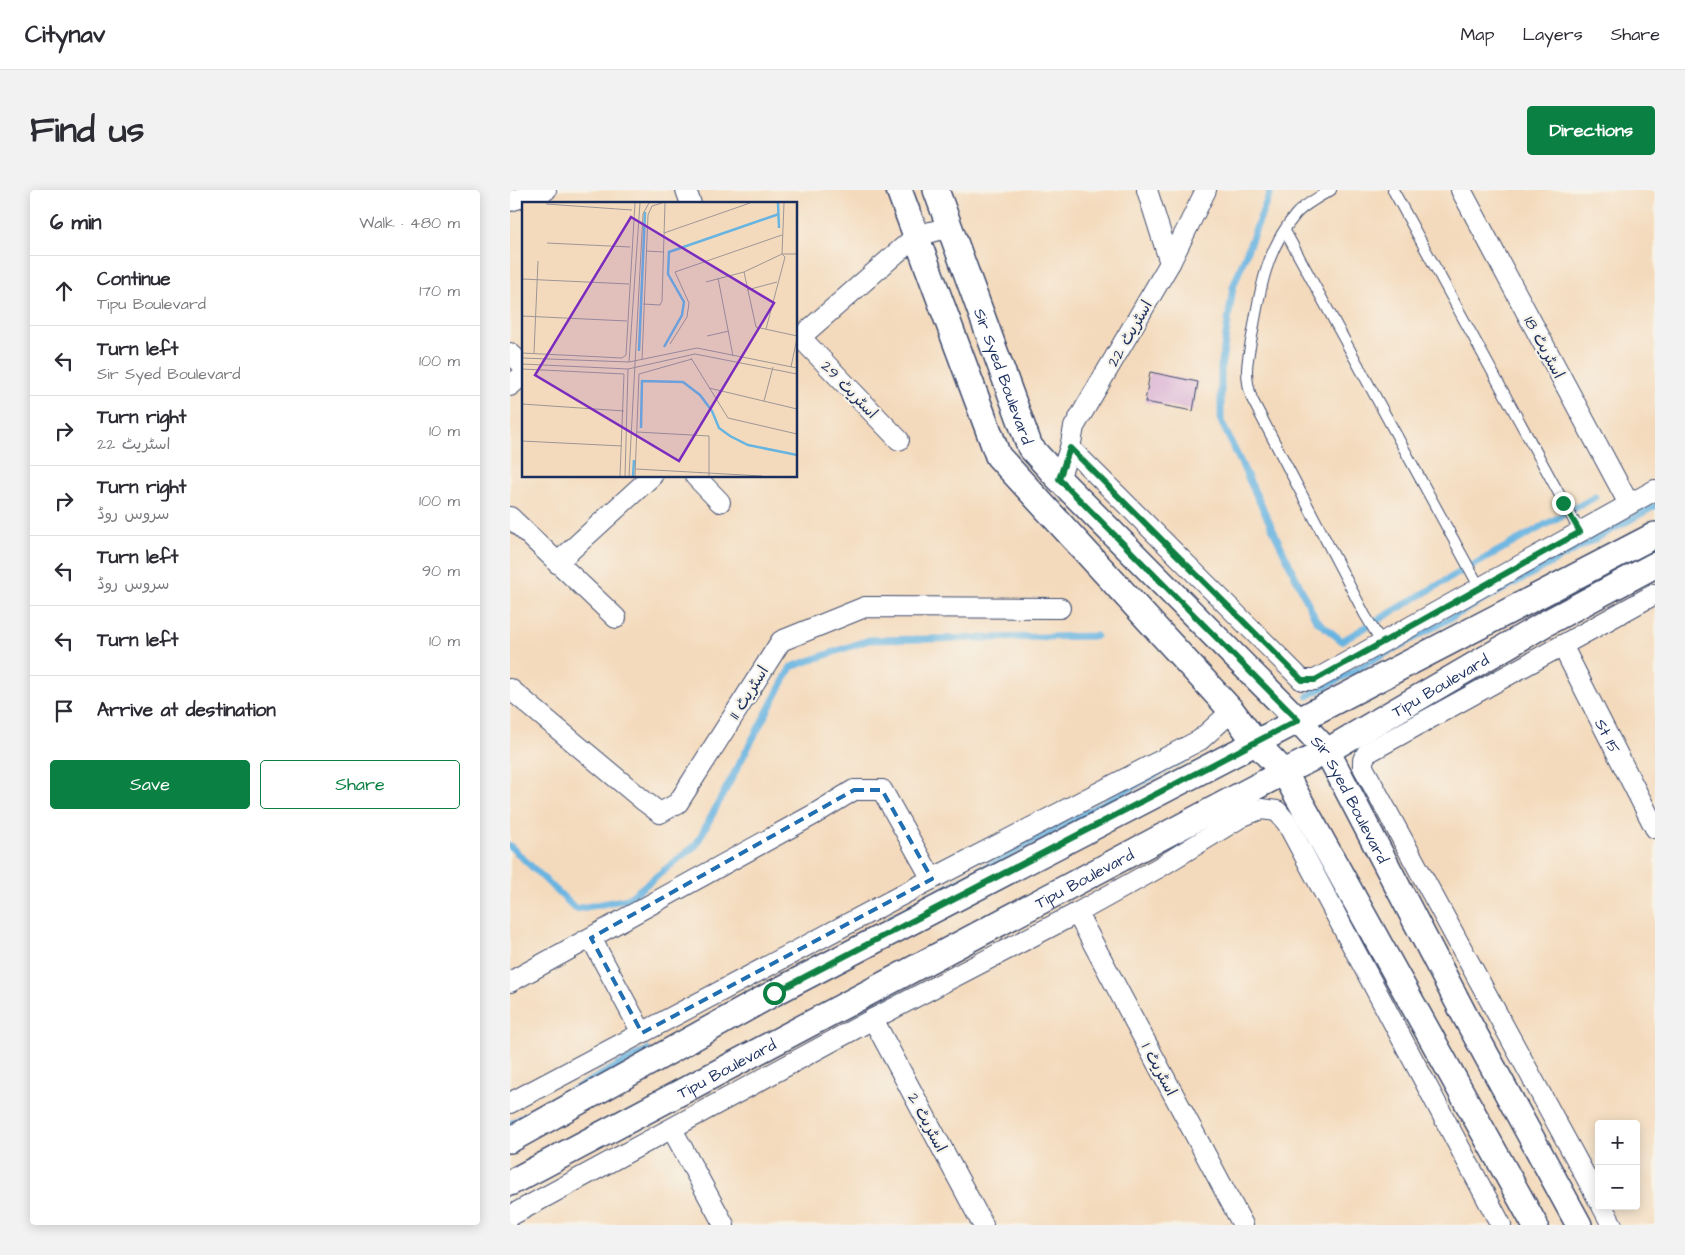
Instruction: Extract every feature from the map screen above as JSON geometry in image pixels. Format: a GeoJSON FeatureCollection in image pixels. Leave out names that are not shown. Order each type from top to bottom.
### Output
{"type":"FeatureCollection","features":[{"type":"Feature","properties":{"kind":"street"},"geometry":{"type":"LineString","coordinates":[[510,201],[546,190]]}},
{"type":"Feature","properties":{"kind":"street"},"geometry":{"type":"LineString","coordinates":[[686,190],[690,202]]}},
{"type":"Feature","properties":{"kind":"street","name":"Sir Syed Boulevard"},"geometry":{"type":"LineString","coordinates":[[899,190],[998,456],[1232,711],[1256,743],[1284,772],[1535,1225]]}},
{"type":"Feature","properties":{"kind":"street","name":"Sir Syed Boulevard"},"geometry":{"type":"LineString","coordinates":[[936,190],[1030,448],[1298,720],[1326,751],[1465,1016],[1578,1225]]}},
{"type":"Feature","properties":{"kind":"street"},"geometry":{"type":"LineString","coordinates":[[1147,190],[1170,263]]}},
{"type":"Feature","properties":{"kind":"street","name":"اسٹریٹ 22"},"geometry":{"type":"LineString","coordinates":[[1059,479],[1070,448],[1074,427],[1170,263],[1206,190]]}},
{"type":"Feature","properties":{"kind":"street","name":"اسٹریٹ 18"},"geometry":{"type":"LineString","coordinates":[[1461,190],[1630,504]]}},
{"type":"Feature","properties":{"kind":"street"},"geometry":{"type":"LineString","coordinates":[[798,339],[916,236],[950,227]]}},
{"type":"Feature","properties":{"kind":"street","name":"اسٹریٹ 29"},"geometry":{"type":"LineString","coordinates":[[798,339],[899,440]]}},
{"type":"Feature","properties":{"kind":"street"},"geometry":{"type":"LineString","coordinates":[[510,353],[522,364]]}},
{"type":"Feature","properties":{"kind":"street"},"geometry":{"type":"LineString","coordinates":[[510,386],[522,376]]}},
{"type":"Feature","properties":{"kind":"street"},"geometry":{"type":"LineString","coordinates":[[1070,448],[1302,680],[1315,680],[1378,636],[1476,581],[1576,526],[1630,504],[1655,490]]}},
{"type":"Feature","properties":{"kind":"street"},"geometry":{"type":"LineString","coordinates":[[557,563],[650,478]]}},
{"type":"Feature","properties":{"kind":"street"},"geometry":{"type":"LineString","coordinates":[[697,478],[720,502]]}},
{"type":"Feature","properties":{"kind":"street"},"geometry":{"type":"LineString","coordinates":[[510,517],[616,618]]}},
{"type":"Feature","properties":{"kind":"street","name":"Tipu Boulevard"},"geometry":{"type":"LineString","coordinates":[[510,1140],[774,993],[1655,535]]}},
{"type":"Feature","properties":{"kind":"street","name":"Tipu Boulevard"},"geometry":{"type":"LineString","coordinates":[[510,1183],[750,1057],[1154,856],[1284,772],[1326,751],[1548,622],[1655,565]]}},
{"type":"Feature","properties":{"kind":"street"},"geometry":{"type":"LineString","coordinates":[[1595,1194],[1363,768],[1363,760],[1367,753],[1655,594]]}},
{"type":"Feature","properties":{"kind":"street","name":"اسٹریٹ 11"},"geometry":{"type":"LineString","coordinates":[[510,689],[644,802],[660,813],[678,803],[781,641],[865,607],[1060,608]]}},
{"type":"Feature","properties":{"kind":"street","name":"St 15"},"geometry":{"type":"LineString","coordinates":[[1562,645],[1655,828]]}},
{"type":"Feature","properties":{"kind":"street"},"geometry":{"type":"LineString","coordinates":[[510,1103],[932,879],[1200,740],[1232,711]]}},
{"type":"Feature","properties":{"kind":"street"},"geometry":{"type":"LineString","coordinates":[[510,982],[813,815],[854,790],[882,790],[932,879]]}},
{"type":"Feature","properties":{"kind":"street"},"geometry":{"type":"LineString","coordinates":[[510,1216],[873,1019],[1077,913],[1154,856],[1262,809],[1277,811],[1288,823],[1501,1225]]}},
{"type":"Feature","properties":{"kind":"street","name":"اسٹریٹ 1"},"geometry":{"type":"LineString","coordinates":[[1077,913],[1244,1225]]}},
{"type":"Feature","properties":{"kind":"street"},"geometry":{"type":"LineString","coordinates":[[591,938],[642,1033]]}},
{"type":"Feature","properties":{"kind":"street"},"geometry":{"type":"LineString","coordinates":[[1465,1016],[1490,1004]]}},
{"type":"Feature","properties":{"kind":"street","name":"اسٹریٹ 2"},"geometry":{"type":"LineString","coordinates":[[873,1019],[983,1225]]}},
{"type":"Feature","properties":{"kind":"street"},"geometry":{"type":"LineString","coordinates":[[750,1057],[762,1079]]}},
{"type":"Feature","properties":{"kind":"street"},"geometry":{"type":"LineString","coordinates":[[672,1129],[724,1225]]}},
{"type":"Feature","properties":{"kind":"street"},"geometry":{"type":"LineString","coordinates":[[1604,1210],[1612,1225]]}},
{"type":"Feature","properties":{"kind":"lane"},"geometry":{"type":"LineString","coordinates":[[1331,190],[1306,205],[1296,214],[1274,247],[1260,288],[1246,369],[1246,384],[1252,399],[1365,615],[1378,636]]}},
{"type":"Feature","properties":{"kind":"lane"},"geometry":{"type":"LineString","coordinates":[[1393,190],[1576,526]]}},
{"type":"Feature","properties":{"kind":"lane"},"geometry":{"type":"LineString","coordinates":[[1285,231],[1476,581]]}},
{"type":"Feature","properties":{"kind":"highlighted area"},"geometry":{"type":"Polygon","coordinates":[[[854,790],[882,790],[932,879],[642,1033],[591,938],[854,790]]]}},
{"type":"Feature","properties":{"kind":"building"},"geometry":{"type":"Polygon","coordinates":[[[1150,372],[1198,382],[1193,411],[1145,402],[1150,372]]]}},
{"type":"Feature","properties":{"kind":"waterway"},"geometry":{"type":"LineString","coordinates":[[1271,190],[1233,287],[1221,368],[1221,421],[1316,620],[1342,641],[1595,497]]}},
{"type":"Feature","properties":{"kind":"waterway"},"geometry":{"type":"LineString","coordinates":[[1308,696],[1655,506]]}},
{"type":"Feature","properties":{"kind":"waterway"},"geometry":{"type":"LineString","coordinates":[[510,846],[576,909],[628,899],[696,845],[791,667],[869,640],[1096,636]]}},
{"type":"Feature","properties":{"kind":"waterway"},"geometry":{"type":"LineString","coordinates":[[890,919],[1192,755]]}},
{"type":"Feature","properties":{"kind":"waterway"},"geometry":{"type":"LineString","coordinates":[[510,1124],[647,1050]]}},
{"type":"Feature","properties":{"kind":"route"},"geometry":{"type":"LineString","coordinates":[[774,993],[1298,720],[1059,479],[1070,448],[1302,680],[1315,680],[1580,532],[1563,503]]}}]}
